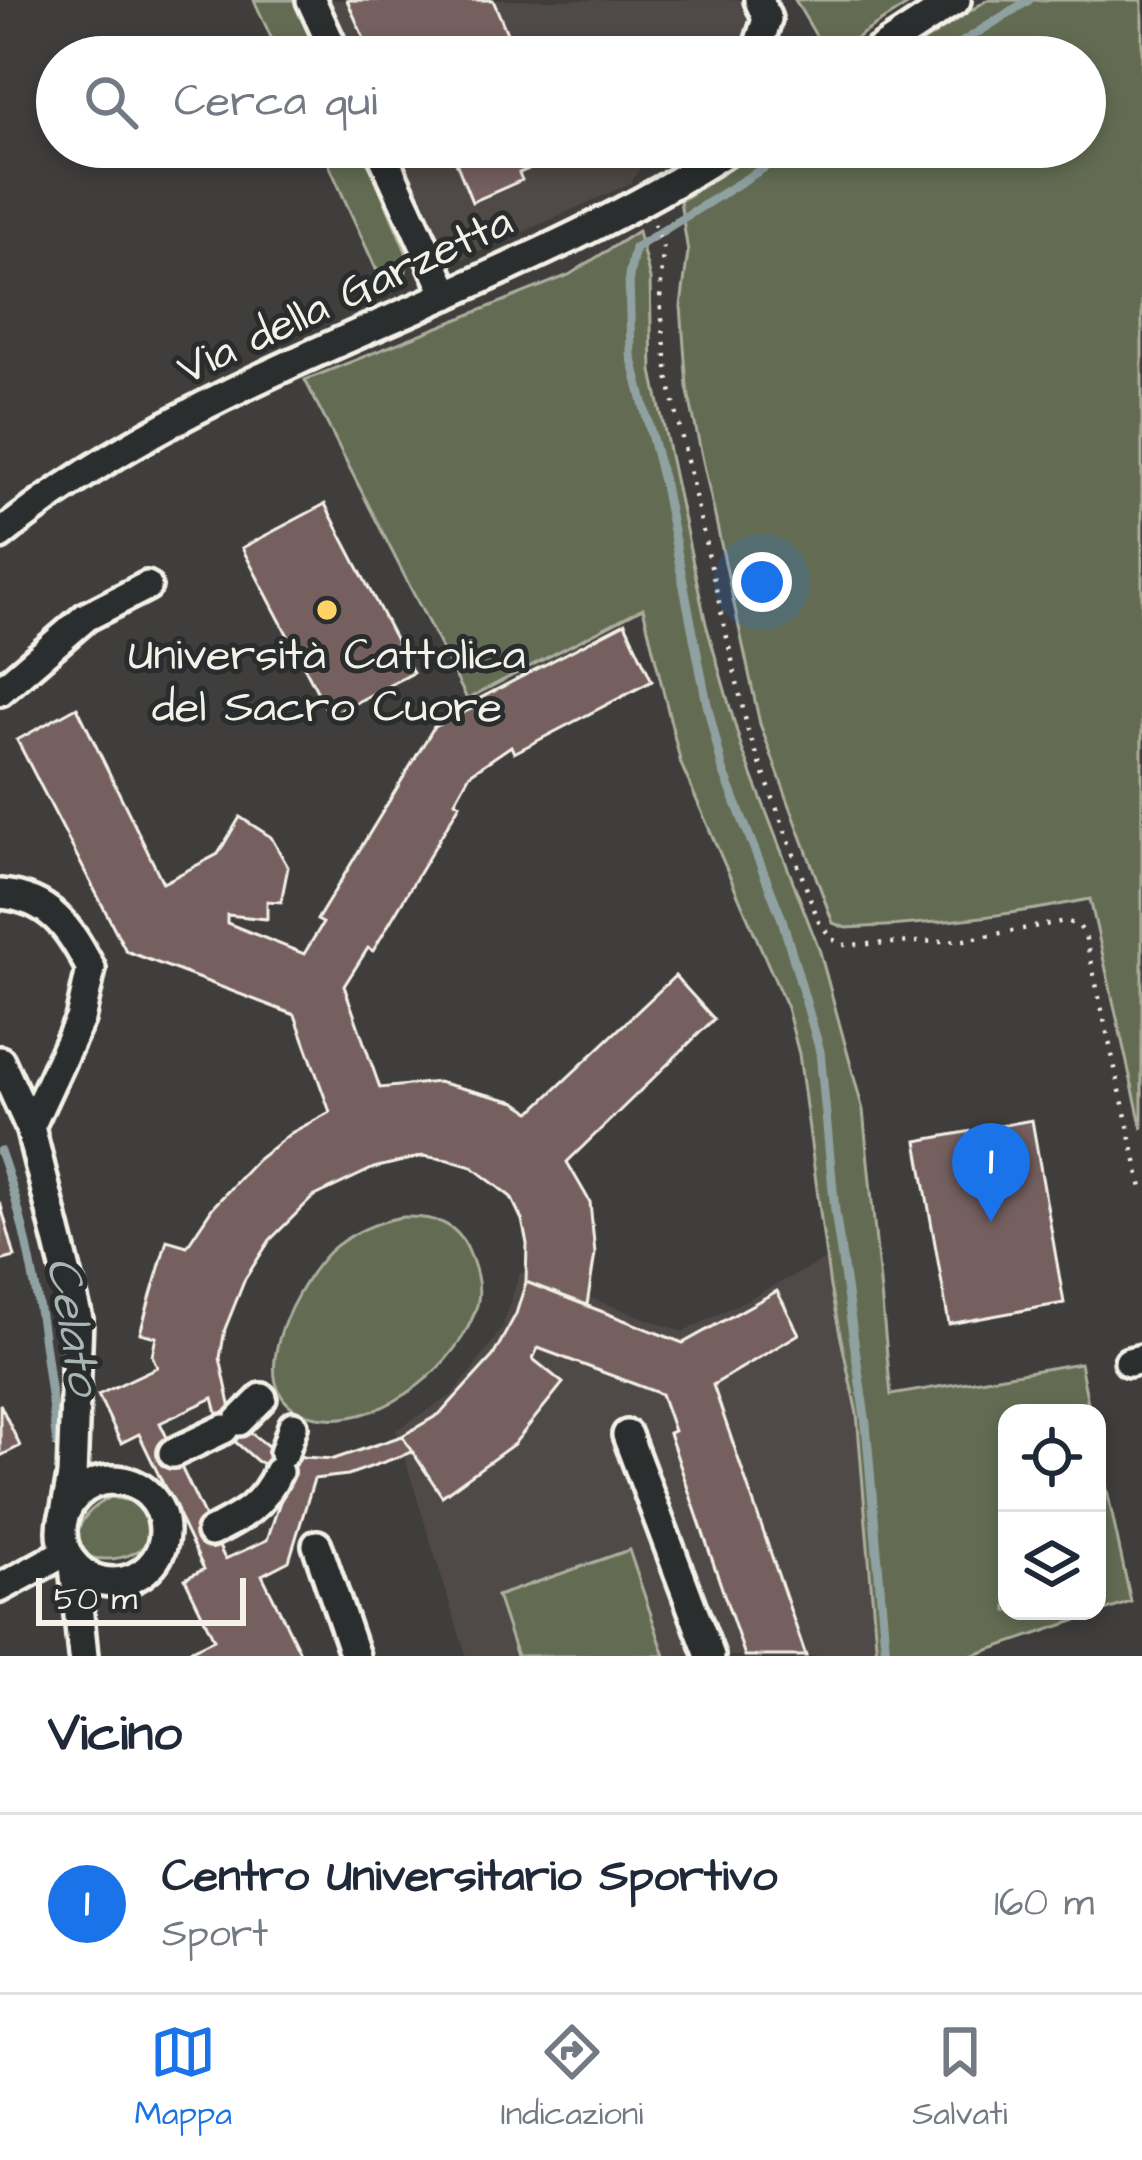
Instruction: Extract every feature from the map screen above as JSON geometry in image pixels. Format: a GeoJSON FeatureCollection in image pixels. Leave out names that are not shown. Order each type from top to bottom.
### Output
{"type":"FeatureCollection","features":[{"type":"Feature","properties":{"kind":"street"},"geometry":{"type":"LineString","coordinates":[[311,0],[327,36]]}},
{"type":"Feature","properties":{"kind":"street"},"geometry":{"type":"LineString","coordinates":[[759,0],[767,20],[762,36]]}},
{"type":"Feature","properties":{"kind":"street"},"geometry":{"type":"LineString","coordinates":[[901,36],[956,0]]}},
{"type":"Feature","properties":{"kind":"street"},"geometry":{"type":"LineString","coordinates":[[389,168],[447,295]]}},
{"type":"Feature","properties":{"kind":"street","name":"Via della Garzetta"},"geometry":{"type":"LineString","coordinates":[[0,535],[76,478],[174,421],[646,202],[691,168]]}},
{"type":"Feature","properties":{"kind":"street"},"geometry":{"type":"LineString","coordinates":[[0,692],[86,617],[147,586]]}},
{"type":"Feature","properties":{"kind":"street"},"geometry":{"type":"LineString","coordinates":[[0,894],[20,896],[65,922],[91,969],[80,1019],[30,1127]]}},
{"type":"Feature","properties":{"kind":"street"},"geometry":{"type":"LineString","coordinates":[[0,1061],[30,1127],[78,1319],[72,1476],[62,1533],[83,1656]]}},
{"type":"Feature","properties":{"kind":"street"},"geometry":{"type":"LineString","coordinates":[[132,1484],[163,1458],[232,1425],[262,1398]]}},
{"type":"Feature","properties":{"kind":"street"},"geometry":{"type":"LineString","coordinates":[[627,1435],[710,1656]]}},
{"type":"Feature","properties":{"kind":"street"},"geometry":{"type":"LineString","coordinates":[[70,1559],[90,1577],[130,1580],[148,1570],[160,1553],[189,1536],[251,1512],[268,1495],[285,1450]]}},
{"type":"Feature","properties":{"kind":"street"},"geometry":{"type":"LineString","coordinates":[[65,1513],[86,1488],[100,1482],[132,1484],[189,1536]]}},
{"type":"Feature","properties":{"kind":"street"},"geometry":{"type":"LineString","coordinates":[[317,1545],[355,1656]]}},
{"type":"Feature","properties":{"kind":"street"},"geometry":{"type":"LineString","coordinates":[[0,1588],[70,1559]]}},
{"type":"Feature","properties":{"kind":"path"},"geometry":{"type":"LineString","coordinates":[[663,248],[660,300],[668,376],[748,731],[819,922],[832,940],[843,945],[965,940],[1065,921],[1078,926],[1085,935],[1142,1188]]}},
{"type":"Feature","properties":{"kind":"shaded area"},"geometry":{"type":"Polygon","coordinates":[[[320,0],[743,0],[754,20],[751,36],[336,36],[320,0]]]}},
{"type":"Feature","properties":{"kind":"shaded area"},"geometry":{"type":"Polygon","coordinates":[[[396,168],[640,168],[631,183],[442,269],[396,168]]]}},
{"type":"Feature","properties":{"kind":"shaded area"},"geometry":{"type":"Polygon","coordinates":[[[828,1258],[857,1414],[877,1656],[665,1656],[629,1551],[497,1597],[517,1656],[466,1656],[396,1430],[452,1395],[476,1365],[502,1328],[520,1272],[683,1332],[828,1258]]]}},
{"type":"Feature","properties":{"kind":"green space"},"geometry":{"type":"Polygon","coordinates":[[[254,0],[299,0],[314,36],[270,36],[254,0]]]}},
{"type":"Feature","properties":{"kind":"green space"},"geometry":{"type":"Polygon","coordinates":[[[795,0],[915,0],[859,36],[816,36],[795,0]]]}},
{"type":"Feature","properties":{"kind":"green space"},"geometry":{"type":"Polygon","coordinates":[[[987,0],[1142,0],[1142,1129],[1090,899],[938,922],[846,928],[833,923],[760,724],[687,387],[681,306],[688,252],[680,201],[731,168],[1106,168],[1106,36],[932,36],[987,0]]]}},
{"type":"Feature","properties":{"kind":"green space"},"geometry":{"type":"Polygon","coordinates":[[[330,168],[371,168],[407,254],[405,281],[376,269],[330,168]]]}},
{"type":"Feature","properties":{"kind":"green space"},"geometry":{"type":"Polygon","coordinates":[[[638,231],[650,279],[652,371],[706,624],[741,746],[820,952],[863,1110],[891,1395],[1080,1363],[1088,1404],[998,1404],[998,1620],[1078,1620],[971,1656],[877,1656],[857,1414],[830,1287],[799,1054],[787,1008],[681,764],[643,608],[467,699],[305,380],[569,275],[638,231]]]}},
{"type":"Feature","properties":{"kind":"green space"},"geometry":{"type":"Polygon","coordinates":[[[402,1217],[443,1223],[464,1242],[479,1285],[468,1327],[438,1368],[395,1400],[348,1417],[325,1418],[296,1410],[280,1394],[274,1372],[277,1346],[299,1293],[337,1246],[363,1230],[402,1217]]]}},
{"type":"Feature","properties":{"kind":"green space"},"geometry":{"type":"Polygon","coordinates":[[[1106,1486],[1131,1602],[1106,1610],[1106,1486]]]}},
{"type":"Feature","properties":{"kind":"green space"},"geometry":{"type":"Polygon","coordinates":[[[111,1497],[140,1503],[150,1532],[146,1542],[127,1556],[84,1556],[75,1543],[82,1521],[111,1497]]]}},
{"type":"Feature","properties":{"kind":"green space"},"geometry":{"type":"Polygon","coordinates":[[[629,1550],[665,1656],[517,1656],[497,1596],[629,1550]]]}},
{"type":"Feature","properties":{"kind":"building"},"geometry":{"type":"Polygon","coordinates":[[[347,0],[493,0],[508,36],[363,36],[347,0]]]}},
{"type":"Feature","properties":{"kind":"building"},"geometry":{"type":"Polygon","coordinates":[[[458,168],[531,168],[519,173],[522,180],[472,202],[458,168]]]}},
{"type":"Feature","properties":{"kind":"building","name":"Università Cattolica del Sacro Cuore"},"geometry":{"type":"Polygon","coordinates":[[[325,504],[413,673],[330,716],[242,548],[325,504]]]}},
{"type":"Feature","properties":{"kind":"building"},"geometry":{"type":"Polygon","coordinates":[[[625,623],[652,681],[514,753],[511,746],[470,774],[455,801],[460,804],[373,951],[368,948],[344,986],[380,1088],[438,1082],[516,1102],[531,1112],[675,976],[714,1019],[567,1162],[590,1202],[595,1254],[587,1305],[526,1282],[527,1244],[511,1197],[472,1167],[448,1160],[423,1156],[374,1168],[313,1197],[270,1240],[245,1279],[225,1329],[220,1358],[231,1409],[248,1431],[272,1449],[304,1457],[334,1459],[402,1436],[412,1452],[348,1475],[314,1479],[289,1561],[262,1575],[302,1656],[179,1656],[214,1639],[185,1579],[204,1569],[139,1434],[121,1443],[98,1395],[157,1367],[152,1355],[156,1337],[140,1333],[167,1240],[187,1246],[213,1207],[257,1160],[291,1133],[330,1112],[295,1015],[126,951],[17,740],[77,707],[163,883],[218,854],[240,817],[271,837],[288,867],[281,902],[267,901],[267,919],[227,915],[227,923],[304,954],[323,923],[317,920],[434,727],[473,708],[471,703],[625,623]],[[213,1398],[160,1423],[225,1559],[267,1540],[289,1475],[257,1461],[232,1439],[213,1398]]]}},
{"type":"Feature","properties":{"kind":"building"},"geometry":{"type":"Polygon","coordinates":[[[1032,1120],[1064,1303],[949,1324],[917,1141],[1032,1120]]]}},
{"type":"Feature","properties":{"kind":"building"},"geometry":{"type":"Polygon","coordinates":[[[0,1202],[15,1257],[0,1261],[0,1202]]]}},
{"type":"Feature","properties":{"kind":"building"},"geometry":{"type":"Polygon","coordinates":[[[526,1282],[683,1343],[777,1291],[799,1334],[713,1385],[806,1656],[745,1656],[669,1433],[674,1431],[661,1394],[538,1348],[533,1359],[563,1383],[514,1444],[442,1496],[402,1436],[441,1413],[493,1356],[516,1314],[526,1282]]]}},
{"type":"Feature","properties":{"kind":"building"},"geometry":{"type":"Polygon","coordinates":[[[0,1404],[20,1446],[0,1456],[0,1404]]]}},
{"type":"Feature","properties":{"kind":"waterway"},"geometry":{"type":"LineString","coordinates":[[972,36],[1029,0]]}},
{"type":"Feature","properties":{"kind":"waterway"},"geometry":{"type":"LineString","coordinates":[[763,168],[635,248],[629,276],[631,355],[664,485],[723,770],[782,919],[820,1051],[835,1211],[866,1424],[886,1656]]}},
{"type":"Feature","properties":{"kind":"waterway","name":"Celato"},"geometry":{"type":"LineString","coordinates":[[0,1151],[30,1259],[57,1444]]}},
{"type":"Feature","properties":{"kind":"place","name":"Università Cattolica del Sacro Cuore"},"geometry":{"type":"Point","coordinates":[327,610]}},
{"type":"Feature","properties":{"kind":"place","name":"Centro Universitario Sportivo"},"geometry":{"type":"Point","coordinates":[991,1222]}}]}
